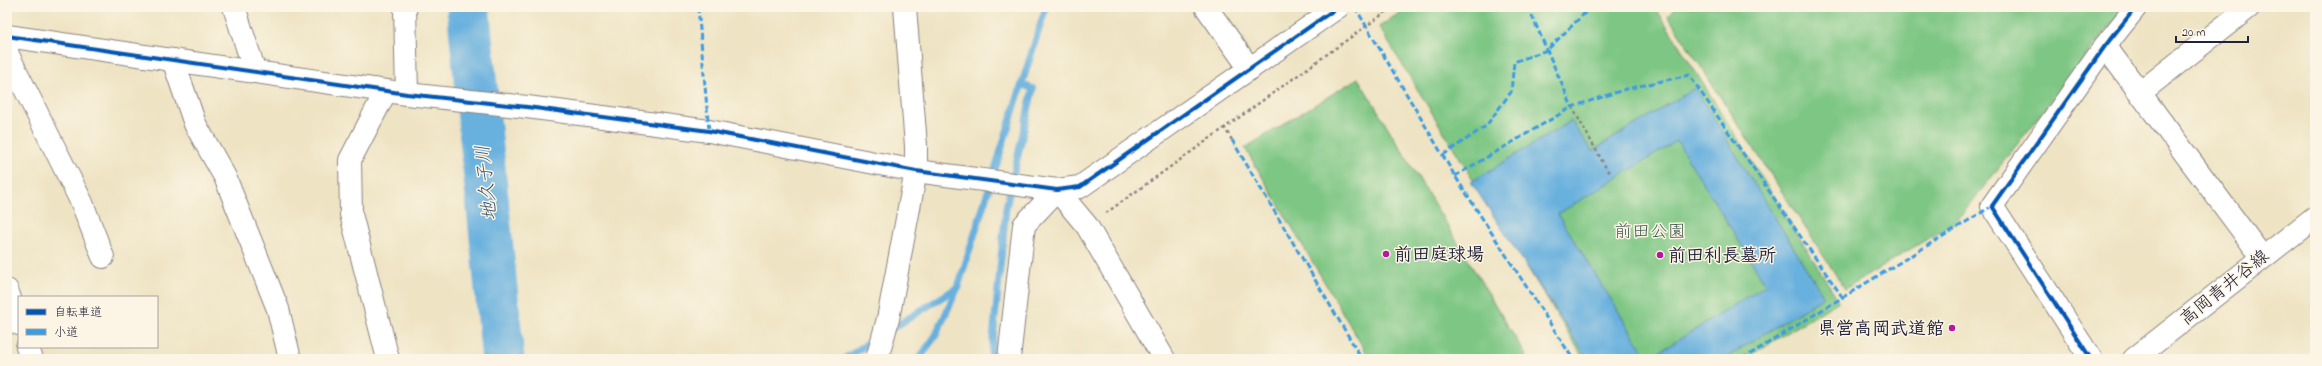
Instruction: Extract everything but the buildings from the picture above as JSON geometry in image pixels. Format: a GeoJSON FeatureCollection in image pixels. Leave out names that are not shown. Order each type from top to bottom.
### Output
{"type":"FeatureCollection","features":[{"type":"Feature","properties":{"kind":"street"},"geometry":{"type":"LineString","coordinates":[[234,7],[255,72]]}},
{"type":"Feature","properties":{"kind":"street"},"geometry":{"type":"LineString","coordinates":[[388,359],[351,214],[350,160],[396,92],[405,7]]}},
{"type":"Feature","properties":{"kind":"street"},"geometry":{"type":"LineString","coordinates":[[877,359],[888,319],[916,171],[916,146],[905,7]]}},
{"type":"Feature","properties":{"kind":"street"},"geometry":{"type":"LineString","coordinates":[[1206,7],[1250,69]]}},
{"type":"Feature","properties":{"kind":"street"},"geometry":{"type":"LineString","coordinates":[[7,36],[396,92],[527,107],[709,131],[916,171],[955,175],[1057,190],[1080,187],[1338,7]]}},
{"type":"Feature","properties":{"kind":"street"},"geometry":{"type":"LineString","coordinates":[[2091,359],[1992,206],[2105,46],[2136,7]]}},
{"type":"Feature","properties":{"kind":"street"},"geometry":{"type":"LineString","coordinates":[[2141,92],[2249,7]]}},
{"type":"Feature","properties":{"kind":"street"},"geometry":{"type":"LineString","coordinates":[[2105,46],[2141,92],[2262,256]]}},
{"type":"Feature","properties":{"kind":"street"},"geometry":{"type":"LineString","coordinates":[[7,50],[8,55],[82,203],[103,257]]}},
{"type":"Feature","properties":{"kind":"street"},"geometry":{"type":"LineString","coordinates":[[173,60],[195,124],[225,177],[275,302],[290,359]]}},
{"type":"Feature","properties":{"kind":"street"},"geometry":{"type":"LineString","coordinates":[[1057,190],[1087,226],[1164,359]]}},
{"type":"Feature","properties":{"kind":"street"},"geometry":{"type":"LineString","coordinates":[[1009,359],[1024,224],[1057,190]]}},
{"type":"Feature","properties":{"kind":"street","name":"高岡青井谷線"},"geometry":{"type":"LineString","coordinates":[[2134,359],[2262,256],[2315,217]]}},
{"type":"Feature","properties":{"kind":"street"},"geometry":{"type":"LineString","coordinates":[[7,290],[18,321]]}},
{"type":"Feature","properties":{"kind":"street"},"geometry":{"type":"LineString","coordinates":[[27,348],[32,359]]}},
{"type":"Feature","properties":{"kind":"path"},"geometry":{"type":"LineString","coordinates":[[1087,226],[1393,7]]}},
{"type":"Feature","properties":{"kind":"path"},"geometry":{"type":"LineString","coordinates":[[1572,107],[1610,175]]}},
{"type":"Feature","properties":{"kind":"path"},"geometry":{"type":"LineString","coordinates":[[1224,127],[1232,140]]}},
{"type":"Feature","properties":{"kind":"green space","name":"前田公園"},"geometry":{"type":"Polygon","coordinates":[[[1408,7],[1659,7],[1657,10],[1839,301],[1744,359],[1584,359],[1379,27],[1408,7]]]}},
{"type":"Feature","properties":{"kind":"green space"},"geometry":{"type":"Polygon","coordinates":[[[1676,7],[2125,7],[1957,221],[1845,289],[1668,16],[1676,7]]]}},
{"type":"Feature","properties":{"kind":"green space","name":"前田庭球場"},"geometry":{"type":"Polygon","coordinates":[[[1358,78],[1528,359],[1370,359],[1245,148],[1358,78]]]}},
{"type":"Feature","properties":{"kind":"water"},"geometry":{"type":"Polygon","coordinates":[[[1695,88],[1824,297],[1724,359],[1648,359],[1588,359],[1471,182],[1571,121],[1592,151],[1695,88]],[[1677,141],[1558,214],[1648,359],[1766,285],[1677,141]]]}},
{"type":"Feature","properties":{"kind":"waterway","name":"地久子川"},"geometry":{"type":"LineString","coordinates":[[468,7],[503,359]]}},
{"type":"Feature","properties":{"kind":"waterway"},"geometry":{"type":"LineString","coordinates":[[890,330],[958,287],[1046,7]]}},
{"type":"Feature","properties":{"kind":"waterway"},"geometry":{"type":"LineString","coordinates":[[991,359],[1006,208],[1033,89],[1022,84]]}},
{"type":"Feature","properties":{"kind":"waterway"},"geometry":{"type":"LineString","coordinates":[[919,359],[936,335],[958,287]]}},
{"type":"Feature","properties":{"kind":"waterway"},"geometry":{"type":"LineString","coordinates":[[844,359],[878,337]]}},
{"type":"Feature","properties":{"kind":"marked path"},"geometry":{"type":"LineString","coordinates":[[698,7],[709,131]]}},
{"type":"Feature","properties":{"kind":"marked path"},"geometry":{"type":"LineString","coordinates":[[1355,7],[1455,176],[1573,359]]}},
{"type":"Feature","properties":{"kind":"marked path"},"geometry":{"type":"LineString","coordinates":[[1528,7],[1572,107]]}},
{"type":"Feature","properties":{"kind":"marked path"},"geometry":{"type":"LineString","coordinates":[[1443,155],[1486,126],[1511,92],[1514,62],[1547,50],[1591,7]]}},
{"type":"Feature","properties":{"kind":"marked path"},"geometry":{"type":"LineString","coordinates":[[1455,176],[1572,107],[1626,89],[1689,75],[1843,298]]}},
{"type":"Feature","properties":{"kind":"marked path"},"geometry":{"type":"LineString","coordinates":[[1232,140],[1362,359]]}},
{"type":"Feature","properties":{"kind":"marked path"},"geometry":{"type":"LineString","coordinates":[[1742,359],[1992,206]]}},
{"type":"Feature","properties":{"kind":"cycle path"},"geometry":{"type":"LineString","coordinates":[[7,36],[407,94],[527,107],[709,131],[916,171],[1057,190],[1080,187],[1338,7]]}},
{"type":"Feature","properties":{"kind":"cycle path"},"geometry":{"type":"LineString","coordinates":[[2091,359],[1992,206],[2105,46],[2136,7]]}},
{"type":"Feature","properties":{"kind":"place","name":"前田庭球場"},"geometry":{"type":"Point","coordinates":[1386,254]}},
{"type":"Feature","properties":{"kind":"place","name":"前田利長墓所"},"geometry":{"type":"Point","coordinates":[1660,255]}},
{"type":"Feature","properties":{"kind":"place","name":"県営高岡武道館"},"geometry":{"type":"Point","coordinates":[1952,328]}}]}
